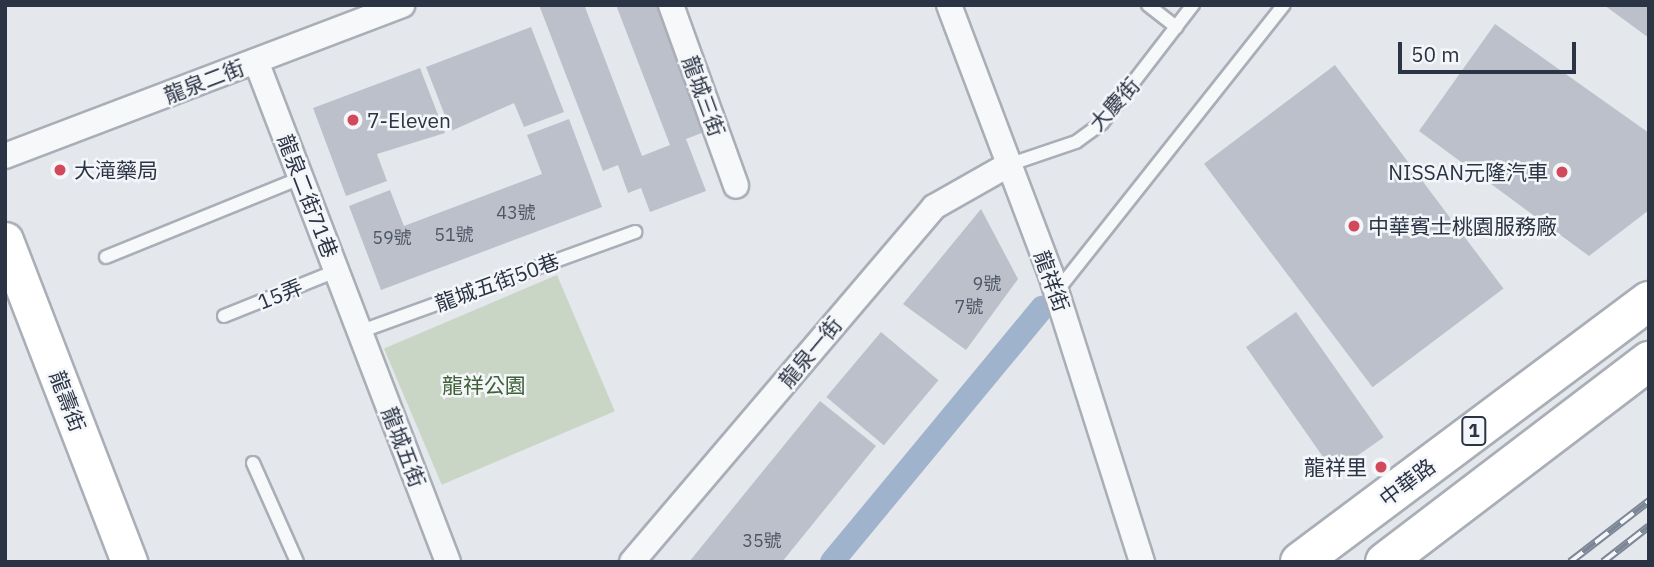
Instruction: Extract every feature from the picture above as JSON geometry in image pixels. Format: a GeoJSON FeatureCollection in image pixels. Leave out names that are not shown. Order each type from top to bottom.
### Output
{"type":"FeatureCollection","features":[{"type":"Feature","properties":{"kind":"main road","name":"中華路"},"geometry":{"type":"LineString","coordinates":[[1300,562],[1649,301]]}},
{"type":"Feature","properties":{"kind":"main road","name":"1"},"geometry":{"type":"LineString","coordinates":[[1385,562],[1649,361]]}},
{"type":"Feature","properties":{"kind":"street","name":"龍泉二街"},"geometry":{"type":"LineString","coordinates":[[5,156],[402,5]]}},
{"type":"Feature","properties":{"kind":"street","name":"龍城三街"},"geometry":{"type":"LineString","coordinates":[[671,5],[736,187]]}},
{"type":"Feature","properties":{"kind":"street","name":"龍祥街"},"geometry":{"type":"LineString","coordinates":[[949,5],[1057,292],[1142,562]]}},
{"type":"Feature","properties":{"kind":"street","name":"龍泉二街71巷"},"geometry":{"type":"LineString","coordinates":[[257,61],[359,332]]}},
{"type":"Feature","properties":{"kind":"street","name":"龍泉一街"},"geometry":{"type":"LineString","coordinates":[[632,562],[934,207],[1007,165]]}},
{"type":"Feature","properties":{"kind":"street","name":"龍壽街"},"geometry":{"type":"LineString","coordinates":[[5,240],[129,562]]}},
{"type":"Feature","properties":{"kind":"street","name":"龍城五街"},"geometry":{"type":"LineString","coordinates":[[359,332],[449,562]]}},
{"type":"Feature","properties":{"kind":"lane"},"geometry":{"type":"LineString","coordinates":[[1149,5],[1177,27]]}},
{"type":"Feature","properties":{"kind":"lane","name":"大慶街"},"geometry":{"type":"LineString","coordinates":[[1007,165],[1076,142],[1102,123],[1193,5]]}},
{"type":"Feature","properties":{"kind":"lane"},"geometry":{"type":"LineString","coordinates":[[1057,292],[1284,5]]}},
{"type":"Feature","properties":{"kind":"lane"},"geometry":{"type":"LineString","coordinates":[[106,257],[301,178]]}},
{"type":"Feature","properties":{"kind":"lane","name":"龍城五街50巷"},"geometry":{"type":"LineString","coordinates":[[359,332],[635,232]]}},
{"type":"Feature","properties":{"kind":"lane","name":"15弄"},"geometry":{"type":"LineString","coordinates":[[224,316],[336,271]]}},
{"type":"Feature","properties":{"kind":"lane"},"geometry":{"type":"LineString","coordinates":[[253,463],[297,562]]}},
{"type":"Feature","properties":{"kind":"green space","name":"龍祥公園"},"geometry":{"type":"Polygon","coordinates":[[[557,275],[615,411],[442,485],[384,348],[557,275]]]}},
{"type":"Feature","properties":{"kind":"building"},"geometry":{"type":"Polygon","coordinates":[[[539,5],[590,5],[585,7],[642,156],[670,145],[616,5],[664,5],[712,129],[686,139],[706,191],[650,212],[641,188],[628,193],[618,165],[603,171],[539,5]]]}},
{"type":"Feature","properties":{"kind":"building"},"geometry":{"type":"Polygon","coordinates":[[[1604,5],[1649,5],[1649,38],[1604,5]]]}},
{"type":"Feature","properties":{"kind":"building","name":"NISSAN元隆汽車"},"geometry":{"type":"Polygon","coordinates":[[[1495,24],[1649,133],[1649,210],[1589,256],[1419,131],[1495,24]]]}},
{"type":"Feature","properties":{"kind":"building"},"geometry":{"type":"Polygon","coordinates":[[[531,27],[564,112],[524,127],[514,103],[451,131],[426,67],[531,27]]]}},
{"type":"Feature","properties":{"kind":"building","name":"中華賓士桃園服務廠"},"geometry":{"type":"Polygon","coordinates":[[[1335,65],[1504,289],[1373,387],[1204,164],[1335,65]]]}},
{"type":"Feature","properties":{"kind":"building"},"geometry":{"type":"Polygon","coordinates":[[[420,68],[445,133],[377,154],[387,181],[346,196],[313,108],[420,68]]]}},
{"type":"Feature","properties":{"kind":"building"},"geometry":{"type":"Polygon","coordinates":[[[569,119],[602,207],[381,290],[349,206],[390,190],[404,226],[542,174],[527,135],[569,119]]]}},
{"type":"Feature","properties":{"kind":"building"},"geometry":{"type":"Polygon","coordinates":[[[981,209],[1018,279],[966,350],[903,304],[981,209]]]}},
{"type":"Feature","properties":{"kind":"building"},"geometry":{"type":"Polygon","coordinates":[[[1296,312],[1384,437],[1334,472],[1246,347],[1296,312]]]}},
{"type":"Feature","properties":{"kind":"building"},"geometry":{"type":"Polygon","coordinates":[[[881,332],[938,380],[884,445],[826,397],[881,332]]]}},
{"type":"Feature","properties":{"kind":"building"},"geometry":{"type":"Polygon","coordinates":[[[820,401],[876,446],[782,562],[689,562],[820,401]]]}},
{"type":"Feature","properties":{"kind":"waterway"},"geometry":{"type":"LineString","coordinates":[[832,562],[1042,308]]}},
{"type":"Feature","properties":{"kind":"railway"},"geometry":{"type":"LineString","coordinates":[[1570,562],[1649,501]]}},
{"type":"Feature","properties":{"kind":"railway"},"geometry":{"type":"LineString","coordinates":[[1603,562],[1649,526]]}},
{"type":"Feature","properties":{"kind":"place","name":"7-Eleven"},"geometry":{"type":"Point","coordinates":[353,120]}},
{"type":"Feature","properties":{"kind":"place","name":"大滝藥局"},"geometry":{"type":"Point","coordinates":[60,170]}},
{"type":"Feature","properties":{"kind":"place","name":"NISSAN元隆汽車"},"geometry":{"type":"Point","coordinates":[1562,172]}},
{"type":"Feature","properties":{"kind":"place","name":"中華賓士桃園服務廠"},"geometry":{"type":"Point","coordinates":[1354,226]}},
{"type":"Feature","properties":{"kind":"place","name":"龍祥里"},"geometry":{"type":"Point","coordinates":[1381,467]}}]}
